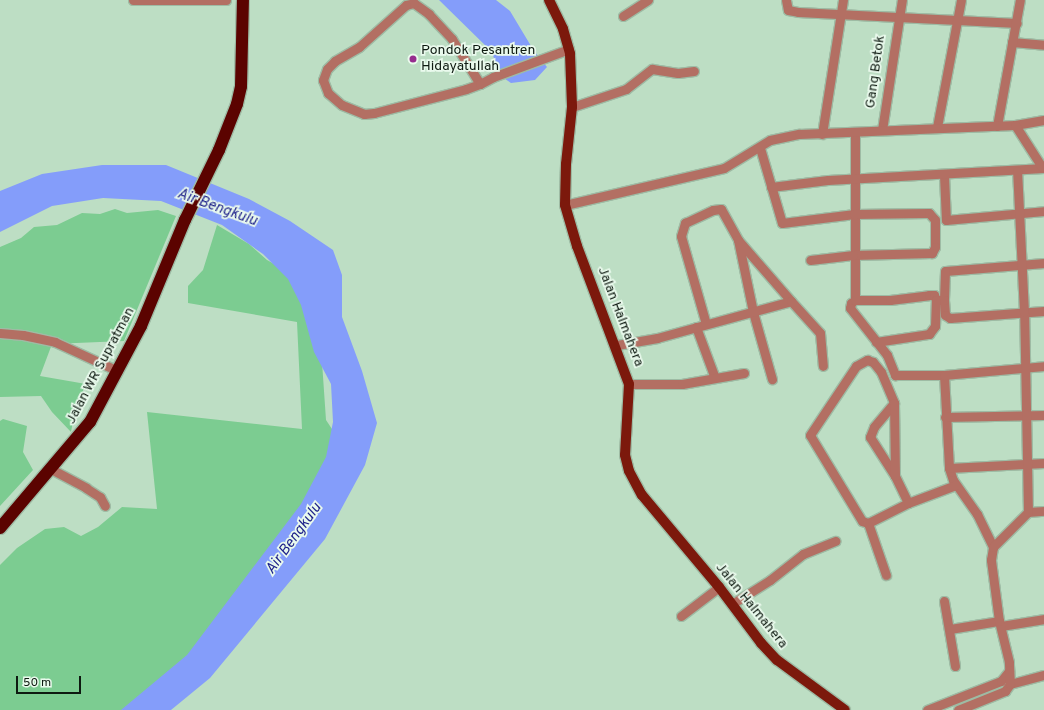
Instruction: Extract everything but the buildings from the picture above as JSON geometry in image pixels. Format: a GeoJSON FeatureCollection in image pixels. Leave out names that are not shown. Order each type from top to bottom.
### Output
{"type":"FeatureCollection","features":[{"type":"Feature","properties":{"kind":"highway","name":"Jalan WR Supratman"},"geometry":{"type":"LineString","coordinates":[[0,528],[90,422],[142,326],[185,220],[233,119],[241,86],[243,0]]}},
{"type":"Feature","properties":{"kind":"main road","name":"Jalan Halmahera"},"geometry":{"type":"LineString","coordinates":[[549,0],[569,49],[572,107],[566,164],[565,205],[577,246],[617,345],[630,384],[625,456],[628,471],[654,511],[719,587],[761,643],[777,660],[844,710]]}},
{"type":"Feature","properties":{"kind":"street"},"geometry":{"type":"LineString","coordinates":[[133,0],[226,0]]}},
{"type":"Feature","properties":{"kind":"street"},"geometry":{"type":"LineString","coordinates":[[628,0],[634,7]]}},
{"type":"Feature","properties":{"kind":"street"},"geometry":{"type":"LineString","coordinates":[[623,16],[634,7],[648,0]]}},
{"type":"Feature","properties":{"kind":"street"},"geometry":{"type":"LineString","coordinates":[[786,0],[786,8],[789,11],[840,13],[898,18],[1017,23]]}},
{"type":"Feature","properties":{"kind":"street"},"geometry":{"type":"LineString","coordinates":[[822,134],[843,0]]}},
{"type":"Feature","properties":{"kind":"street","name":"Gang Betok"},"geometry":{"type":"LineString","coordinates":[[882,130],[898,18],[902,0]]}},
{"type":"Feature","properties":{"kind":"street"},"geometry":{"type":"LineString","coordinates":[[937,127],[961,0]]}},
{"type":"Feature","properties":{"kind":"street"},"geometry":{"type":"LineString","coordinates":[[997,126],[1020,0]]}},
{"type":"Feature","properties":{"kind":"street"},"geometry":{"type":"LineString","coordinates":[[480,84],[452,39],[430,14],[414,3],[406,5],[359,47],[335,60],[327,69],[323,80],[328,93],[342,105],[364,114],[466,89],[480,84],[493,77],[569,49]]}},
{"type":"Feature","properties":{"kind":"street"},"geometry":{"type":"LineString","coordinates":[[1012,42],[1044,45]]}},
{"type":"Feature","properties":{"kind":"street"},"geometry":{"type":"LineString","coordinates":[[572,107],[626,89],[652,69],[678,73],[694,71]]}},
{"type":"Feature","properties":{"kind":"street"},"geometry":{"type":"LineString","coordinates":[[565,205],[724,168],[782,136],[937,127],[997,126],[1044,120]]}},
{"type":"Feature","properties":{"kind":"street"},"geometry":{"type":"LineString","coordinates":[[771,187],[828,180],[1017,171],[1043,168],[1018,124]]}},
{"type":"Feature","properties":{"kind":"street"},"geometry":{"type":"LineString","coordinates":[[854,132],[855,179],[853,255],[855,300]]}},
{"type":"Feature","properties":{"kind":"street"},"geometry":{"type":"LineString","coordinates":[[760,148],[782,223],[854,214],[929,213],[935,220],[935,248],[929,253],[853,255],[810,260]]}},
{"type":"Feature","properties":{"kind":"street"},"geometry":{"type":"LineString","coordinates":[[1017,171],[1024,312],[1028,512]]}},
{"type":"Feature","properties":{"kind":"street"},"geometry":{"type":"LineString","coordinates":[[944,174],[946,220],[1044,211]]}},
{"type":"Feature","properties":{"kind":"street"},"geometry":{"type":"LineString","coordinates":[[706,324],[680,236],[682,228],[691,220],[721,209],[738,240],[820,333],[822,366]]}},
{"type":"Feature","properties":{"kind":"street"},"geometry":{"type":"LineString","coordinates":[[738,240],[753,312],[772,379]]}},
{"type":"Feature","properties":{"kind":"street"},"geometry":{"type":"LineString","coordinates":[[876,342],[929,334],[935,326],[945,271],[1044,263]]}},
{"type":"Feature","properties":{"kind":"street"},"geometry":{"type":"LineString","coordinates":[[895,375],[887,355],[850,308],[850,303],[855,300],[890,300],[934,295],[940,300],[945,315],[950,318],[1044,310]]}},
{"type":"Feature","properties":{"kind":"street"},"geometry":{"type":"LineString","coordinates":[[617,345],[657,338],[791,301]]}},
{"type":"Feature","properties":{"kind":"street"},"geometry":{"type":"LineString","coordinates":[[696,327],[715,378]]}},
{"type":"Feature","properties":{"kind":"street"},"geometry":{"type":"LineString","coordinates":[[0,333],[23,335],[55,342],[118,371]]}},
{"type":"Feature","properties":{"kind":"street"},"geometry":{"type":"LineString","coordinates":[[895,476],[894,403],[884,378],[870,360],[861,362],[810,435],[862,521],[868,523],[908,503],[956,484]]}},
{"type":"Feature","properties":{"kind":"street"},"geometry":{"type":"LineString","coordinates":[[884,378],[895,375],[944,375],[1044,366]]}},
{"type":"Feature","properties":{"kind":"street"},"geometry":{"type":"LineString","coordinates":[[630,384],[664,385],[744,373]]}},
{"type":"Feature","properties":{"kind":"street"},"geometry":{"type":"LineString","coordinates":[[944,375],[945,417],[949,468],[956,484],[977,514],[984,533],[993,547]]}},
{"type":"Feature","properties":{"kind":"street"},"geometry":{"type":"LineString","coordinates":[[894,403],[870,434],[895,476],[908,503]]}},
{"type":"Feature","properties":{"kind":"street"},"geometry":{"type":"LineString","coordinates":[[945,417],[1044,415]]}},
{"type":"Feature","properties":{"kind":"street"},"geometry":{"type":"LineString","coordinates":[[949,468],[1044,463]]}},
{"type":"Feature","properties":{"kind":"street"},"geometry":{"type":"LineString","coordinates":[[50,469],[96,494],[105,506]]}},
{"type":"Feature","properties":{"kind":"street"},"geometry":{"type":"LineString","coordinates":[[1010,684],[991,560],[993,547],[1028,512],[1044,511]]}},
{"type":"Feature","properties":{"kind":"street"},"geometry":{"type":"LineString","coordinates":[[868,523],[886,575]]}},
{"type":"Feature","properties":{"kind":"street"},"geometry":{"type":"LineString","coordinates":[[732,604],[770,580],[802,554],[835,541]]}},
{"type":"Feature","properties":{"kind":"street"},"geometry":{"type":"LineString","coordinates":[[681,616],[719,587]]}},
{"type":"Feature","properties":{"kind":"street"},"geometry":{"type":"LineString","coordinates":[[944,600],[955,666]]}},
{"type":"Feature","properties":{"kind":"street"},"geometry":{"type":"LineString","coordinates":[[950,629],[1044,619]]}},
{"type":"Feature","properties":{"kind":"street"},"geometry":{"type":"LineString","coordinates":[[927,710],[996,684],[1004,679],[1009,671]]}},
{"type":"Feature","properties":{"kind":"street"},"geometry":{"type":"LineString","coordinates":[[958,710],[1005,691],[1010,684],[1044,675]]}},
{"type":"Feature","properties":{"kind":"green space"},"geometry":{"type":"Polygon","coordinates":[[[115,209],[127,213],[158,210],[176,216],[124,341],[52,344],[40,376],[86,384],[76,406],[71,432],[52,412],[41,396],[0,397],[0,247],[21,238],[34,227],[57,225],[82,213],[100,214],[115,209]]]}},
{"type":"Feature","properties":{"kind":"green space"},"geometry":{"type":"Polygon","coordinates":[[[217,225],[249,244],[267,260],[296,276],[322,362],[326,420],[342,444],[283,550],[143,710],[0,710],[0,565],[17,548],[45,529],[64,527],[81,536],[98,527],[122,507],[157,509],[147,412],[302,429],[297,322],[188,303],[188,286],[203,270],[217,225]]]}},
{"type":"Feature","properties":{"kind":"green space"},"geometry":{"type":"Polygon","coordinates":[[[3,419],[27,426],[23,452],[33,470],[0,506],[0,421],[3,419]]]}},
{"type":"Feature","properties":{"kind":"water"},"geometry":{"type":"Polygon","coordinates":[[[439,0],[496,0],[510,11],[534,51],[547,67],[535,80],[511,83],[499,75],[492,52],[439,0]]]}},
{"type":"Feature","properties":{"kind":"water","name":"Air Bengkulu"},"geometry":{"type":"Polygon","coordinates":[[[102,165],[166,165],[249,199],[290,221],[333,250],[342,275],[342,317],[362,371],[377,423],[365,465],[325,539],[210,678],[171,710],[121,710],[187,655],[301,504],[326,457],[333,422],[331,384],[314,352],[301,305],[288,279],[263,254],[222,225],[161,201],[103,198],[52,206],[0,232],[0,191],[42,174],[102,165]]]}},
{"type":"Feature","properties":{"kind":"place","name":"Pondok Pesantren Hidayatullah"},"geometry":{"type":"Point","coordinates":[413,59]}}]}
